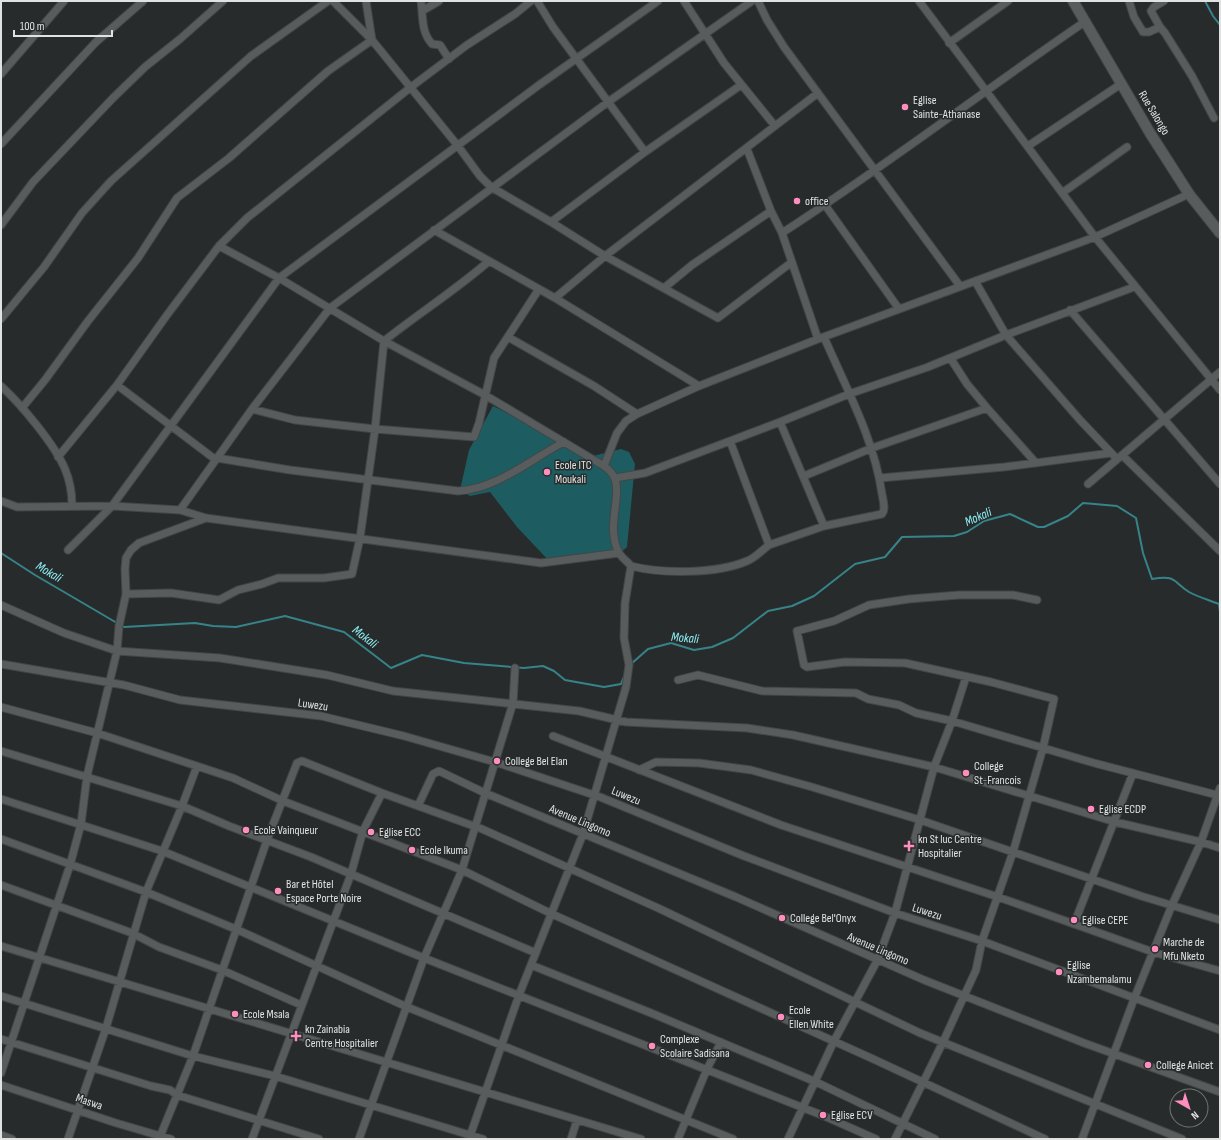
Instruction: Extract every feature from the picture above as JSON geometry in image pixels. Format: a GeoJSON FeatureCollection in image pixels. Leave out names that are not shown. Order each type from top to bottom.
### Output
{"type":"FeatureCollection","features":[{"type":"Feature","properties":{"kind":"street"},"geometry":{"type":"LineString","coordinates":[[1,74],[64,1]]}},
{"type":"Feature","properties":{"kind":"street"},"geometry":{"type":"LineString","coordinates":[[1,144],[96,42],[143,1]]}},
{"type":"Feature","properties":{"kind":"street"},"geometry":{"type":"LineString","coordinates":[[1,225],[34,182],[113,98],[145,67],[180,39],[223,1]]}},
{"type":"Feature","properties":{"kind":"street"},"geometry":{"type":"LineString","coordinates":[[1,319],[44,267],[82,213],[116,177],[251,56],[328,1]]}},
{"type":"Feature","properties":{"kind":"street"},"geometry":{"type":"LineString","coordinates":[[333,1],[372,40],[491,188],[551,222],[606,256],[718,318],[792,262]]}},
{"type":"Feature","properties":{"kind":"street"},"geometry":{"type":"LineString","coordinates":[[366,1],[372,40]]}},
{"type":"Feature","properties":{"kind":"street"},"geometry":{"type":"LineString","coordinates":[[421,1],[424,28],[429,40],[432,44],[440,45],[449,59]]}},
{"type":"Feature","properties":{"kind":"street"},"geometry":{"type":"LineString","coordinates":[[422,11],[439,1]]}},
{"type":"Feature","properties":{"kind":"street"},"geometry":{"type":"LineString","coordinates":[[58,457],[117,385],[219,246],[247,218],[411,87],[467,45],[515,14],[531,1]]}},
{"type":"Feature","properties":{"kind":"street"},"geometry":{"type":"LineString","coordinates":[[537,1],[576,58],[645,152]]}},
{"type":"Feature","properties":{"kind":"street"},"geometry":{"type":"LineString","coordinates":[[68,550],[112,506],[279,278],[576,58],[658,1]]}},
{"type":"Feature","properties":{"kind":"street"},"geometry":{"type":"LineString","coordinates":[[684,1],[741,85],[775,126]]}},
{"type":"Feature","properties":{"kind":"street"},"geometry":{"type":"LineString","coordinates":[[180,510],[252,409],[330,308],[608,102],[752,1]]}},
{"type":"Feature","properties":{"kind":"street"},"geometry":{"type":"LineString","coordinates":[[758,1],[767,20],[784,47],[960,286]]}},
{"type":"Feature","properties":{"kind":"street"},"geometry":{"type":"LineString","coordinates":[[919,1],[1095,237],[1220,390]]}},
{"type":"Feature","properties":{"kind":"street"},"geometry":{"type":"LineString","coordinates":[[949,43],[1008,1]]}},
{"type":"Feature","properties":{"kind":"street","name":"Rue Salongo"},"geometry":{"type":"LineString","coordinates":[[1073,1],[1086,21],[1121,84],[1189,194],[1220,233]]}},
{"type":"Feature","properties":{"kind":"street"},"geometry":{"type":"LineString","coordinates":[[1129,1],[1134,17],[1143,32],[1149,32],[1160,27]]}},
{"type":"Feature","properties":{"kind":"street"},"geometry":{"type":"LineString","coordinates":[[1164,1],[1154,7],[1151,11],[1179,54],[1214,118]]}},
{"type":"Feature","properties":{"kind":"street"},"geometry":{"type":"LineString","coordinates":[[782,234],[876,170],[985,91],[1086,21]]}},
{"type":"Feature","properties":{"kind":"street"},"geometry":{"type":"LineString","coordinates":[[22,408],[46,380],[88,321],[138,258],[177,198],[228,158],[328,71],[372,40]]}},
{"type":"Feature","properties":{"kind":"street"},"geometry":{"type":"LineString","coordinates":[[1028,146],[1121,84]]}},
{"type":"Feature","properties":{"kind":"street"},"geometry":{"type":"LineString","coordinates":[[551,222],[645,152],[741,85]]}},
{"type":"Feature","properties":{"kind":"street"},"geometry":{"type":"LineString","coordinates":[[555,298],[606,256],[747,149],[818,92]]}},
{"type":"Feature","properties":{"kind":"street"},"geometry":{"type":"LineString","coordinates":[[1062,193],[1127,147]]}},
{"type":"Feature","properties":{"kind":"street"},"geometry":{"type":"LineString","coordinates":[[219,246],[279,278],[384,341],[485,395],[611,471],[615,478],[616,487],[612,520],[614,538],[619,553],[632,566],[661,572],[713,569],[745,562],[769,544],[824,526],[882,514],[884,509],[880,478],[872,448],[821,338],[782,234],[771,211],[747,149]]}},
{"type":"Feature","properties":{"kind":"street"},"geometry":{"type":"LineString","coordinates":[[604,466],[617,432],[626,421],[637,414],[699,386],[821,338],[1095,237],[1189,194]]}},
{"type":"Feature","properties":{"kind":"street"},"geometry":{"type":"LineString","coordinates":[[826,205],[899,309]]}},
{"type":"Feature","properties":{"kind":"street"},"geometry":{"type":"LineString","coordinates":[[664,288],[714,250],[771,211]]}},
{"type":"Feature","properties":{"kind":"street"},"geometry":{"type":"LineString","coordinates":[[434,230],[555,298],[699,386]]}},
{"type":"Feature","properties":{"kind":"street"},"geometry":{"type":"LineString","coordinates":[[126,594],[171,593],[219,600],[238,590],[278,578],[324,578],[350,575],[353,573],[360,538],[375,429],[384,341],[432,304],[457,287],[489,261]]}},
{"type":"Feature","properties":{"kind":"street"},"geometry":{"type":"LineString","coordinates":[[975,281],[1006,335],[1117,456],[1220,551]]}},
{"type":"Feature","properties":{"kind":"street"},"geometry":{"type":"LineString","coordinates":[[615,478],[645,473],[780,422],[848,394],[951,359],[1006,335],[1134,286]]}},
{"type":"Feature","properties":{"kind":"street"},"geometry":{"type":"LineString","coordinates":[[252,409],[295,420],[375,429],[474,437],[494,358],[539,289]]}},
{"type":"Feature","properties":{"kind":"street"},"geometry":{"type":"LineString","coordinates":[[1070,310],[1220,484]]}},
{"type":"Feature","properties":{"kind":"street"},"geometry":{"type":"LineString","coordinates":[[508,337],[594,386],[637,414]]}},
{"type":"Feature","properties":{"kind":"street"},"geometry":{"type":"LineString","coordinates":[[951,359],[967,384],[1036,463]]}},
{"type":"Feature","properties":{"kind":"street"},"geometry":{"type":"LineString","coordinates":[[1088,484],[1117,456],[1220,372]]}},
{"type":"Feature","properties":{"kind":"street"},"geometry":{"type":"LineString","coordinates":[[117,385],[170,426],[217,459],[448,490],[465,491],[484,486],[564,442]]}},
{"type":"Feature","properties":{"kind":"street"},"geometry":{"type":"LineString","coordinates":[[1,386],[22,408],[58,457],[68,478],[72,505]]}},
{"type":"Feature","properties":{"kind":"street"},"geometry":{"type":"LineString","coordinates":[[804,476],[872,448],[987,408]]}},
{"type":"Feature","properties":{"kind":"street"},"geometry":{"type":"LineString","coordinates":[[780,422],[824,526]]}},
{"type":"Feature","properties":{"kind":"street"},"geometry":{"type":"LineString","coordinates":[[730,441],[769,544]]}},
{"type":"Feature","properties":{"kind":"street"},"geometry":{"type":"LineString","coordinates":[[880,478],[1117,456]]}},
{"type":"Feature","properties":{"kind":"street"},"geometry":{"type":"LineString","coordinates":[[1,501],[17,507],[52,507],[72,505],[180,510],[206,518],[541,563],[619,553]]}},
{"type":"Feature","properties":{"kind":"street"},"geometry":{"type":"LineString","coordinates":[[1,1073],[41,957],[70,865],[81,824],[87,776],[108,682],[117,651],[119,626],[126,594],[126,558],[131,550],[139,543],[206,518]]}},
{"type":"Feature","properties":{"kind":"street"},"geometry":{"type":"LineString","coordinates":[[470,1137],[487,1092],[519,995],[583,834],[617,721],[626,687],[629,665],[624,634],[625,603],[632,566]]}},
{"type":"Feature","properties":{"kind":"street"},"geometry":{"type":"LineString","coordinates":[[895,1139],[943,1042],[976,970],[982,941],[1013,852],[1043,748],[1054,699],[941,670],[891,662],[845,662],[807,667],[804,665],[797,631],[834,621],[869,605],[909,599],[959,595],[1013,595],[1037,600]]}},
{"type":"Feature","properties":{"kind":"street"},"geometry":{"type":"LineString","coordinates":[[1,605],[64,633],[117,651],[220,658],[327,675],[393,691],[513,703],[527,707],[579,711],[617,721],[747,728],[793,735],[934,767],[1115,822],[1201,842],[1220,848]]}},
{"type":"Feature","properties":{"kind":"street","name":"Luwezu"},"geometry":{"type":"LineString","coordinates":[[1,664],[108,682],[180,700],[320,716],[404,736],[495,762],[595,795],[744,856],[895,913],[982,941],[1134,999],[1181,1014],[1220,1030]]}},
{"type":"Feature","properties":{"kind":"street"},"geometry":{"type":"LineString","coordinates":[[359,1139],[424,958],[462,870],[476,826],[484,793],[513,703],[515,668]]}},
{"type":"Feature","properties":{"kind":"street"},"geometry":{"type":"LineString","coordinates":[[678,680],[698,675],[762,691],[856,693],[868,699],[897,704],[916,713],[952,721],[1133,773],[1218,792],[1201,842],[1172,905],[1134,999],[1082,1139]]}},
{"type":"Feature","properties":{"kind":"street"},"geometry":{"type":"LineString","coordinates":[[788,1139],[834,1041],[877,961],[895,913],[934,767],[952,721],[966,677]]}},
{"type":"Feature","properties":{"kind":"street"},"geometry":{"type":"LineString","coordinates":[[1,707],[97,734],[233,778],[283,801],[462,870],[552,914],[834,1041],[1045,1139]]}},
{"type":"Feature","properties":{"kind":"street"},"geometry":{"type":"LineString","coordinates":[[553,736],[781,825],[908,866],[1153,952],[1220,971]]}},
{"type":"Feature","properties":{"kind":"street"},"geometry":{"type":"LineString","coordinates":[[1,751],[182,806],[351,874],[536,953]]}},
{"type":"Feature","properties":{"kind":"street"},"geometry":{"type":"LineString","coordinates":[[159,1137],[193,1056],[208,1008],[238,930],[267,840],[299,761],[382,793],[476,826],[658,908],[855,1002],[943,1042],[1182,1139]]}},
{"type":"Feature","properties":{"kind":"street"},"geometry":{"type":"LineString","coordinates":[[638,770],[656,762],[700,763],[751,770],[920,820],[1092,879],[1220,920]]}},
{"type":"Feature","properties":{"kind":"street"},"geometry":{"type":"LineString","coordinates":[[68,1139],[106,1028],[132,933],[146,892],[197,766]]}},
{"type":"Feature","properties":{"kind":"street","name":"Avenue Lingomo"},"geometry":{"type":"LineString","coordinates":[[418,806],[433,774],[437,770],[484,793],[736,897],[877,961],[1114,1054],[1220,1092]]}},
{"type":"Feature","properties":{"kind":"street"},"geometry":{"type":"LineString","coordinates":[[1074,924],[1133,773]]}},
{"type":"Feature","properties":{"kind":"street"},"geometry":{"type":"LineString","coordinates":[[252,1139],[351,874],[363,832],[382,793]]}},
{"type":"Feature","properties":{"kind":"street"},"geometry":{"type":"LineString","coordinates":[[1,799],[162,851],[333,922],[707,1069],[876,1139]]}},
{"type":"Feature","properties":{"kind":"street"},"geometry":{"type":"LineString","coordinates":[[1,839],[146,892],[238,930],[407,1006],[733,1139]]}},
{"type":"Feature","properties":{"kind":"street"},"geometry":{"type":"LineString","coordinates":[[1,885],[132,933],[159,947],[222,970],[301,1005]]}},
{"type":"Feature","properties":{"kind":"street"},"geometry":{"type":"LineString","coordinates":[[1,946],[41,957],[118,983],[387,1061],[641,1139]]}},
{"type":"Feature","properties":{"kind":"street"},"geometry":{"type":"LineString","coordinates":[[531,965],[816,1082],[935,1139]]}},
{"type":"Feature","properties":{"kind":"street"},"geometry":{"type":"LineString","coordinates":[[1,996],[193,1056],[275,1076],[470,1137],[483,1139]]}},
{"type":"Feature","properties":{"kind":"street"},"geometry":{"type":"LineString","coordinates":[[1,1039],[92,1069],[170,1090],[177,1095],[319,1139]]}},
{"type":"Feature","properties":{"kind":"street"},"geometry":{"type":"LineString","coordinates":[[678,1139],[707,1069],[721,1042]]}},
{"type":"Feature","properties":{"kind":"street","name":"Maswa"},"geometry":{"type":"LineString","coordinates":[[1,1085],[159,1137],[171,1139]]}},
{"type":"Feature","properties":{"kind":"street"},"geometry":{"type":"LineString","coordinates":[[571,1139],[577,1120]]}},
{"type":"Feature","properties":{"kind":"street"},"geometry":{"type":"LineString","coordinates":[[1,1135],[12,1139]]}},
{"type":"Feature","properties":{"kind":"shaded area"},"geometry":{"type":"Polygon","coordinates":[[[493,406],[593,456],[621,449],[629,452],[635,464],[627,547],[618,555],[551,563],[517,527],[490,492],[470,496],[460,490],[469,450],[493,406]]]}},
{"type":"Feature","properties":{"kind":"waterway"},"geometry":{"type":"LineString","coordinates":[[1205,1],[1220,25]]}},
{"type":"Feature","properties":{"kind":"waterway","name":"Mokali"},"geometry":{"type":"LineString","coordinates":[[631,664],[648,649],[671,643],[694,650],[712,647],[733,638],[768,611],[792,606],[814,596],[855,564],[885,557],[902,537],[954,536],[967,532],[984,521],[1010,514],[1038,527],[1044,527],[1068,516],[1083,503],[1117,506],[1136,518],[1143,553],[1152,579],[1170,578],[1189,592],[1219,604],[1220,612]]}},
{"type":"Feature","properties":{"kind":"waterway","name":"Mokali"},"geometry":{"type":"LineString","coordinates":[[1,553],[35,575],[117,623]]}},
{"type":"Feature","properties":{"kind":"waterway","name":"Mokali"},"geometry":{"type":"LineString","coordinates":[[121,625],[124,627],[195,623],[213,626],[236,627],[285,616],[344,632],[391,668],[422,655],[464,663],[524,668],[543,666],[554,671],[565,680],[604,687],[621,684],[625,674]]}},
{"type":"Feature","properties":{"kind":"place","name":"Eglise Sainte-Athanase"},"geometry":{"type":"Point","coordinates":[905,107]}},
{"type":"Feature","properties":{"kind":"place","name":"office"},"geometry":{"type":"Point","coordinates":[797,201]}},
{"type":"Feature","properties":{"kind":"place","name":"Ecole ITC Moukali"},"geometry":{"type":"Point","coordinates":[547,472]}},
{"type":"Feature","properties":{"kind":"place","name":"College Bel Elan"},"geometry":{"type":"Point","coordinates":[497,761]}},
{"type":"Feature","properties":{"kind":"place","name":"College St-Francois"},"geometry":{"type":"Point","coordinates":[966,773]}},
{"type":"Feature","properties":{"kind":"place","name":"Eglise ECDP"},"geometry":{"type":"Point","coordinates":[1091,809]}},
{"type":"Feature","properties":{"kind":"place","name":"Ecole Vainqueur"},"geometry":{"type":"Point","coordinates":[246,830]}},
{"type":"Feature","properties":{"kind":"place","name":"Eglise ECC"},"geometry":{"type":"Point","coordinates":[371,832]}},
{"type":"Feature","properties":{"kind":"place","name":"kn St luc Centre Hospitalier"},"geometry":{"type":"Point","coordinates":[909,846]}},
{"type":"Feature","properties":{"kind":"place","name":"Ecole Ikuma"},"geometry":{"type":"Point","coordinates":[412,850]}},
{"type":"Feature","properties":{"kind":"place","name":"Bar et Hôtel Espace Porte Noire"},"geometry":{"type":"Point","coordinates":[278,891]}},
{"type":"Feature","properties":{"kind":"place","name":"College Bel'Onyx"},"geometry":{"type":"Point","coordinates":[782,918]}},
{"type":"Feature","properties":{"kind":"place","name":"Eglise CEPE"},"geometry":{"type":"Point","coordinates":[1074,920]}},
{"type":"Feature","properties":{"kind":"place","name":"Marche de Mfu Nketo"},"geometry":{"type":"Point","coordinates":[1155,949]}},
{"type":"Feature","properties":{"kind":"place","name":"Eglise Nzambemalamu"},"geometry":{"type":"Point","coordinates":[1059,972]}},
{"type":"Feature","properties":{"kind":"place","name":"Ecole Msala"},"geometry":{"type":"Point","coordinates":[235,1014]}},
{"type":"Feature","properties":{"kind":"place","name":"Ecole Ellen White"},"geometry":{"type":"Point","coordinates":[781,1017]}},
{"type":"Feature","properties":{"kind":"place","name":"kn Zainabia Centre Hospitalier"},"geometry":{"type":"Point","coordinates":[296,1036]}},
{"type":"Feature","properties":{"kind":"place","name":"Complexe Scolaire Sadisana"},"geometry":{"type":"Point","coordinates":[652,1046]}},
{"type":"Feature","properties":{"kind":"place","name":"College Anicet"},"geometry":{"type":"Point","coordinates":[1148,1065]}},
{"type":"Feature","properties":{"kind":"place","name":"Eglise ECV"},"geometry":{"type":"Point","coordinates":[823,1115]}}]}
